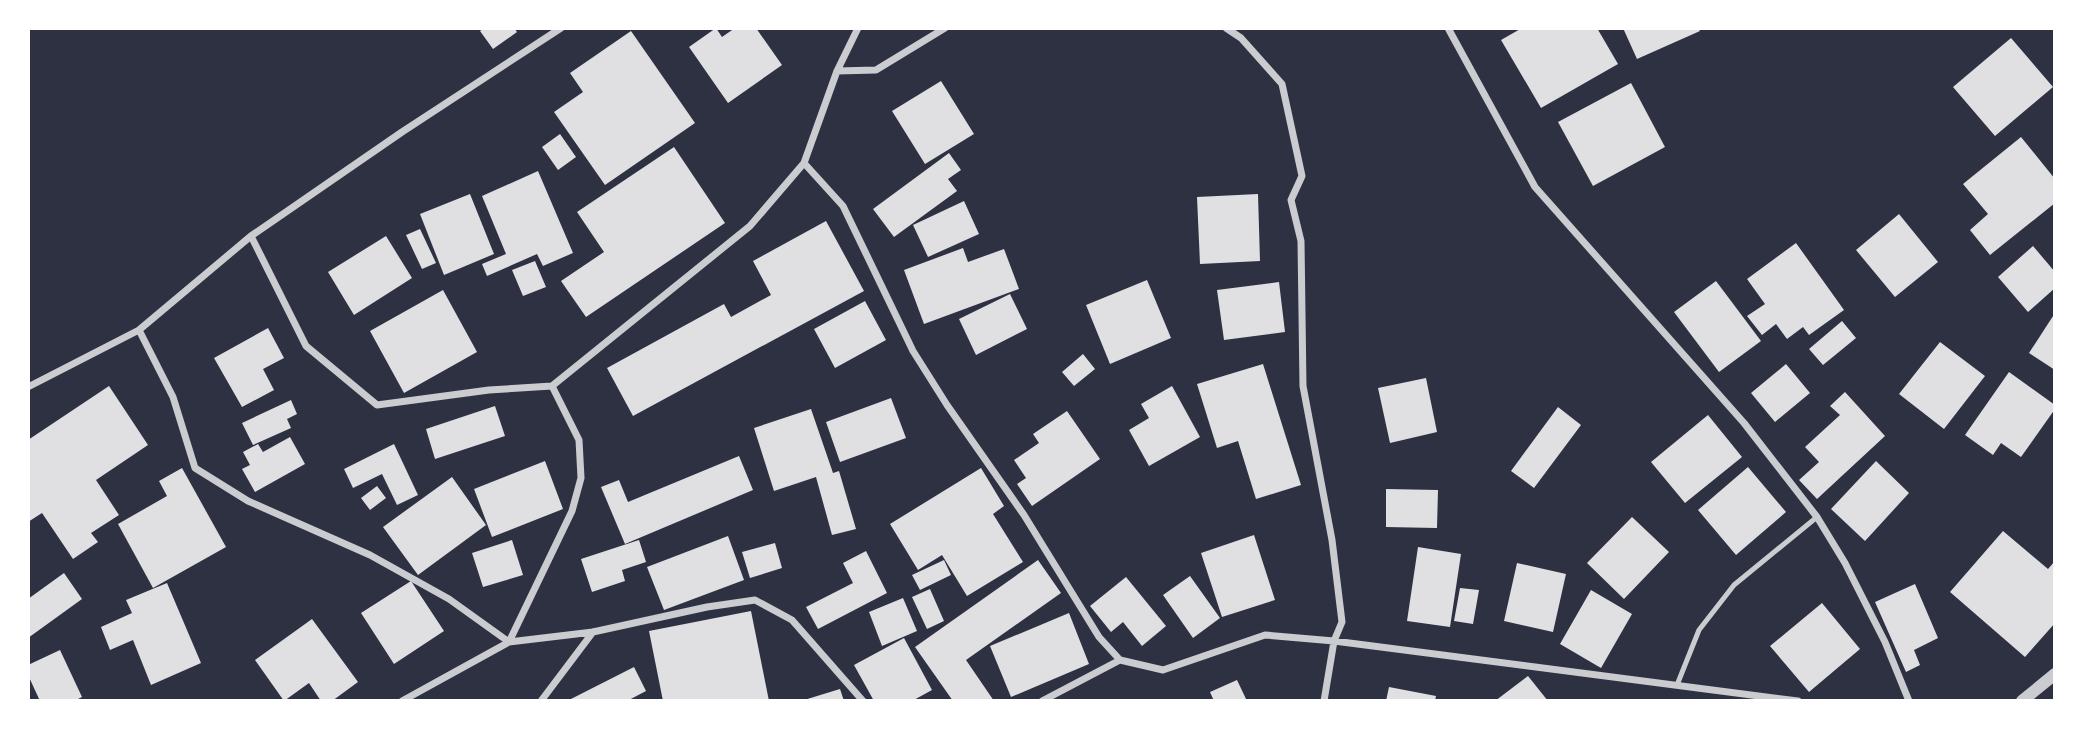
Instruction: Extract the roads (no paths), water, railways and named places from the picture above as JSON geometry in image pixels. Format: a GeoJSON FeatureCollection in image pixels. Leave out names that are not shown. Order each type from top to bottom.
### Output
{"type":"FeatureCollection","features":[{"type":"Feature","properties":{"kind":"street"},"geometry":{"type":"LineString","coordinates":[[28,387],[139,330],[251,236],[402,132],[561,28]]}},
{"type":"Feature","properties":{"kind":"street"},"geometry":{"type":"LineString","coordinates":[[251,236],[306,346],[377,405],[489,390],[552,386],[750,226],[804,163],[837,71],[858,28]]}},
{"type":"Feature","properties":{"kind":"street"},"geometry":{"type":"LineString","coordinates":[[837,71],[876,70],[945,28]]}},
{"type":"Feature","properties":{"kind":"street"},"geometry":{"type":"LineString","coordinates":[[1226,28],[1241,38],[1282,83],[1302,176],[1291,200],[1301,241],[1303,386],[1332,540],[1342,622],[1334,641],[1324,701]]}},
{"type":"Feature","properties":{"kind":"street"},"geometry":{"type":"LineString","coordinates":[[1448,28],[1535,187],[1744,424],[1817,517],[1845,563],[1885,642],[1909,701]]}},
{"type":"Feature","properties":{"kind":"street"},"geometry":{"type":"LineString","coordinates":[[804,163],[843,206],[913,351],[947,405],[1024,515],[1099,637],[1119,660],[1163,670],[1265,635],[1334,641],[1798,701]]}},
{"type":"Feature","properties":{"kind":"street"},"geometry":{"type":"LineString","coordinates":[[139,330],[173,397],[195,468],[248,501],[370,555],[449,599],[509,642]]}},
{"type":"Feature","properties":{"kind":"street"},"geometry":{"type":"LineString","coordinates":[[509,642],[572,511],[581,478],[579,440],[552,386]]}},
{"type":"Feature","properties":{"kind":"street"},"geometry":{"type":"LineString","coordinates":[[402,701],[509,642],[593,632],[706,607],[755,600],[792,620],[863,701]]}},
{"type":"Feature","properties":{"kind":"street"},"geometry":{"type":"LineString","coordinates":[[541,701],[593,632]]}},
{"type":"Feature","properties":{"kind":"street"},"geometry":{"type":"LineString","coordinates":[[1042,701],[1119,660]]}},
{"type":"Feature","properties":{"kind":"street"},"geometry":{"type":"LineString","coordinates":[[2022,701],[2055,674]]}},
{"type":"Feature","properties":{"kind":"lane"},"geometry":{"type":"LineString","coordinates":[[1677,685],[1699,629],[1734,585],[1817,517]]}}]}
